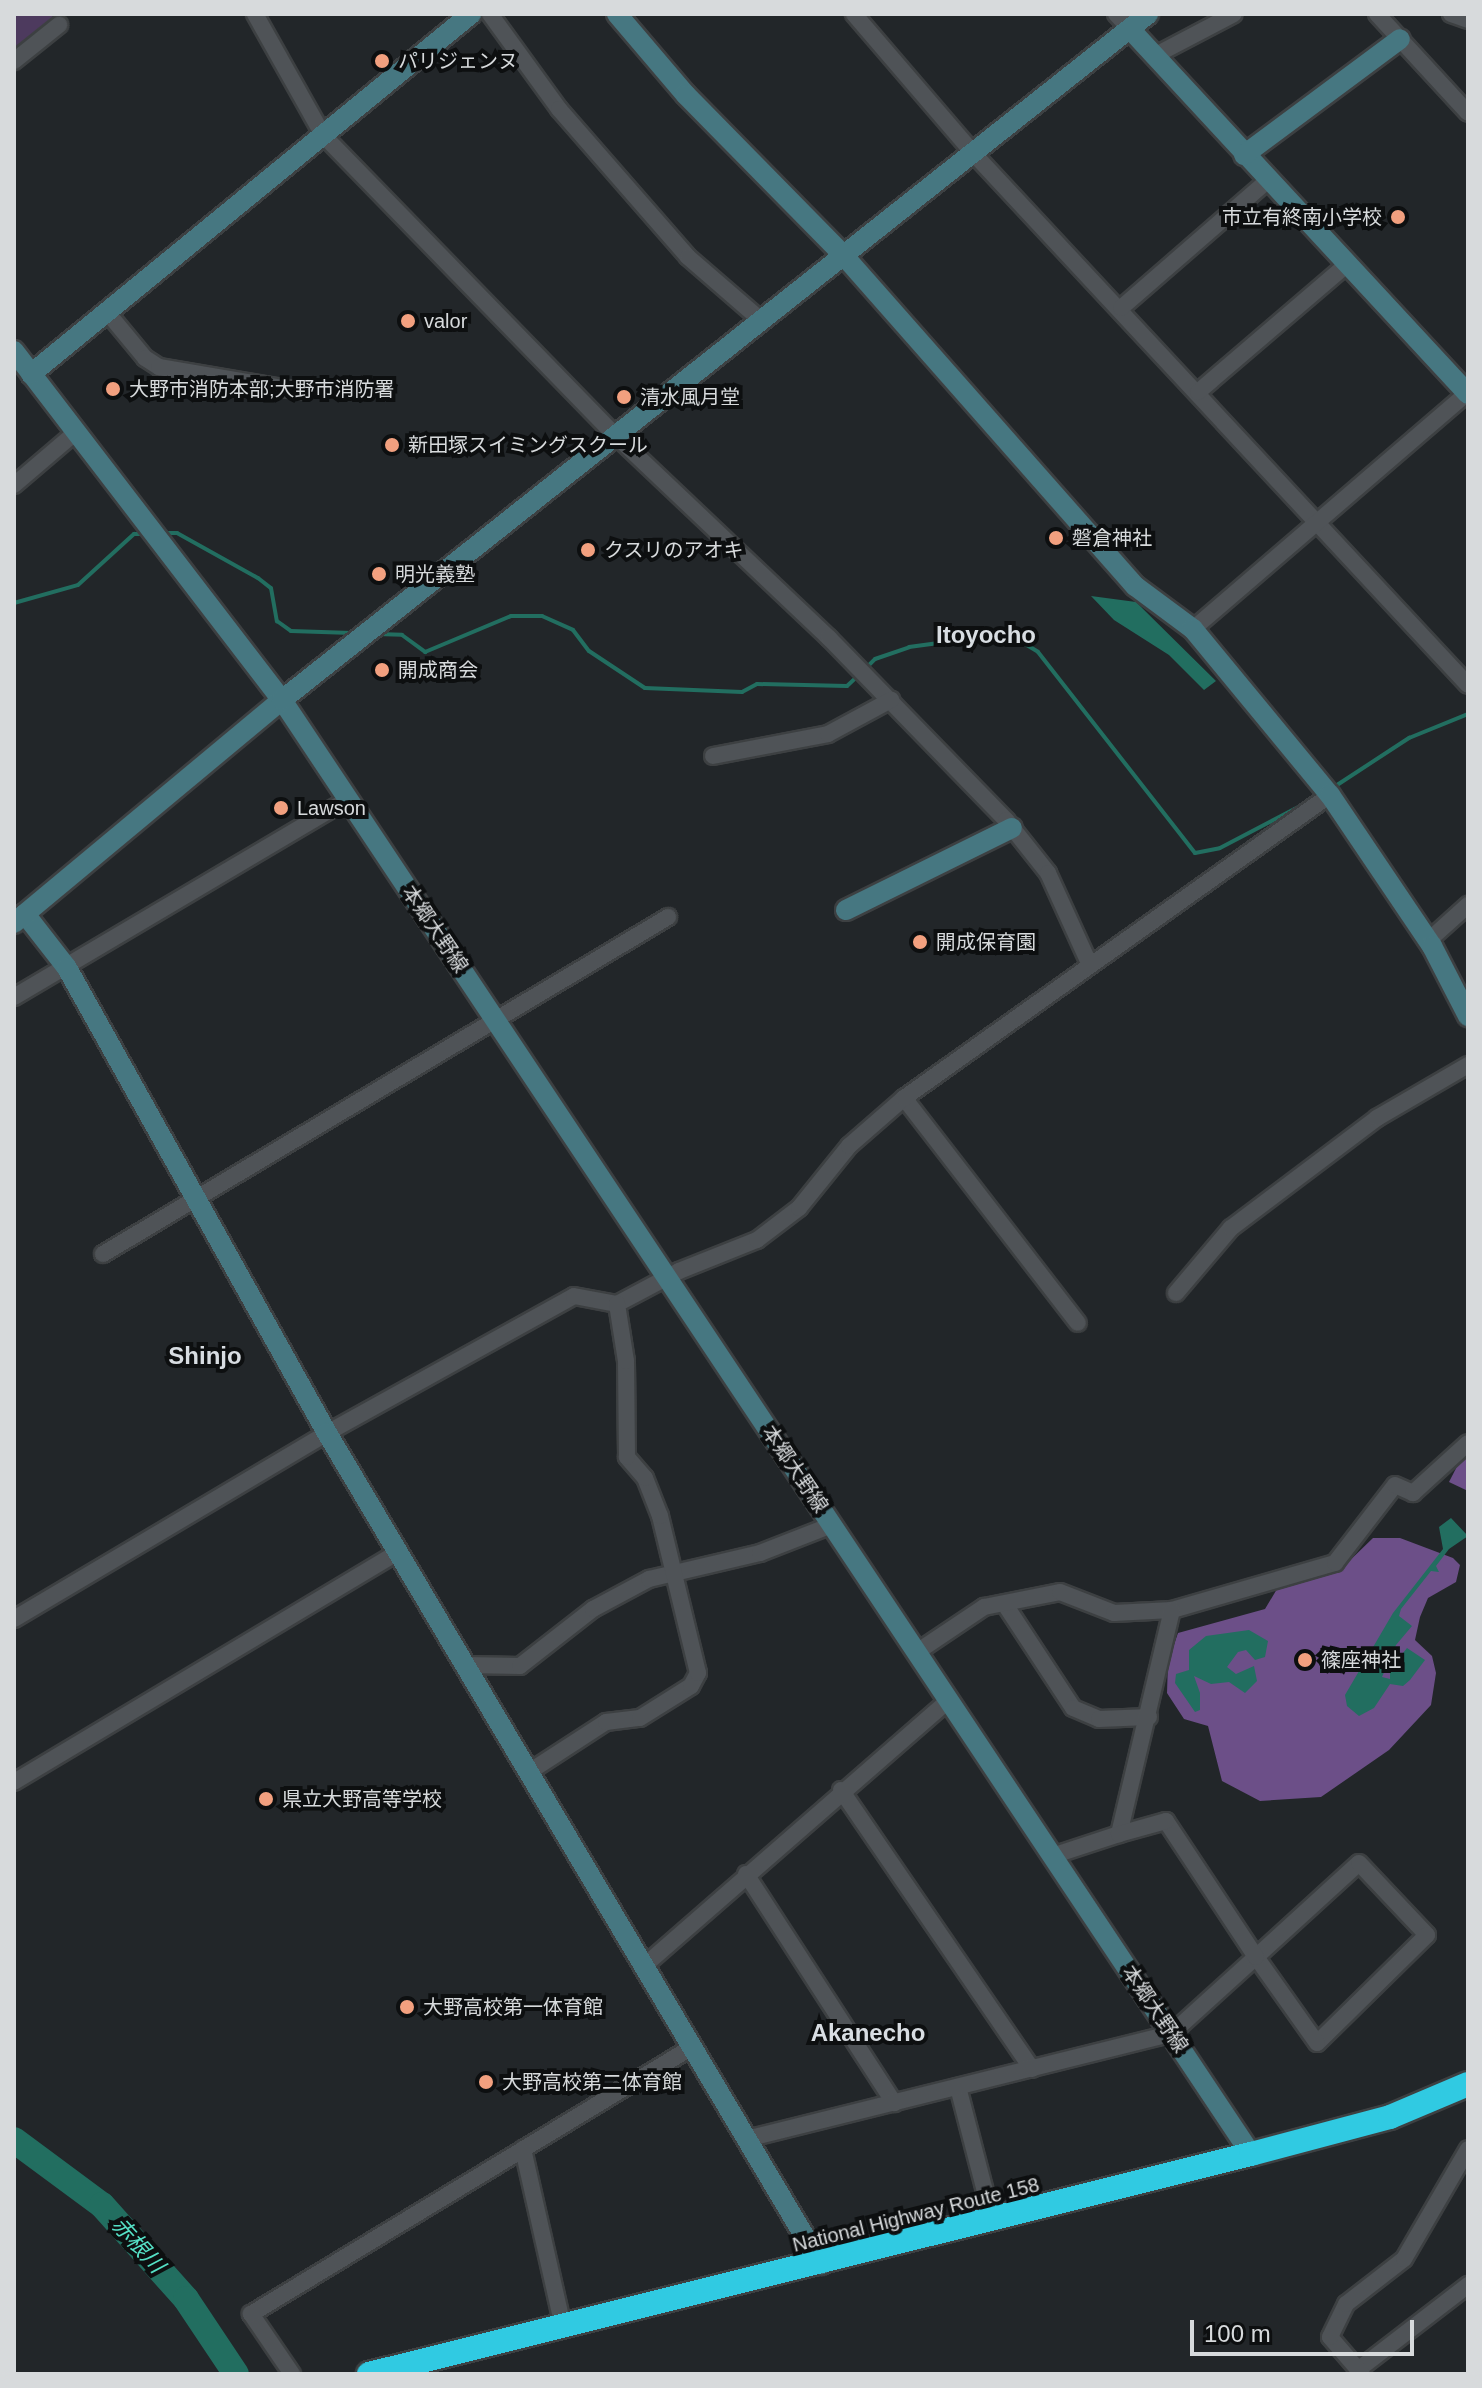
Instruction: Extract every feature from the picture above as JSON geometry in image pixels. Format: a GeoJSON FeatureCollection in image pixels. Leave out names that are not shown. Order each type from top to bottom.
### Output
{"type":"FeatureCollection","features":[{"type":"Feature","properties":{"kind":"highway","name":"National Highway Route 158"},"geometry":{"type":"LineString","coordinates":[[369,2374],[562,2322],[821,2264],[1251,2154],[1390,2117],[1468,2084]]}},
{"type":"Feature","properties":{"kind":"street"},"geometry":{"type":"LineString","coordinates":[[255,14],[323,135],[615,435],[891,700],[1012,828],[1048,873],[1089,963]]}},
{"type":"Feature","properties":{"kind":"street"},"geometry":{"type":"LineString","coordinates":[[31,374],[471,14]]}},
{"type":"Feature","properties":{"kind":"street"},"geometry":{"type":"LineString","coordinates":[[490,14],[559,109],[688,257],[762,321]]}},
{"type":"Feature","properties":{"kind":"street"},"geometry":{"type":"LineString","coordinates":[[617,14],[686,95],[845,257],[1135,586],[1193,629],[1330,795],[1428,941],[1468,1015]]}},
{"type":"Feature","properties":{"kind":"street"},"geometry":{"type":"LineString","coordinates":[[854,14],[974,154],[1121,308],[1468,685]]}},
{"type":"Feature","properties":{"kind":"street"},"geometry":{"type":"LineString","coordinates":[[821,2264],[327,1433],[67,968],[20,919],[282,700],[974,154],[1123,22],[1148,14]]}},
{"type":"Feature","properties":{"kind":"street"},"geometry":{"type":"LineString","coordinates":[[1154,56],[1234,14]]}},
{"type":"Feature","properties":{"kind":"street"},"geometry":{"type":"LineString","coordinates":[[1451,14],[1468,20]]}},
{"type":"Feature","properties":{"kind":"street"},"geometry":{"type":"LineString","coordinates":[[1386,17],[1400,39],[1468,113]]}},
{"type":"Feature","properties":{"kind":"street"},"geometry":{"type":"LineString","coordinates":[[1123,22],[1344,267],[1468,394],[1193,629]]}},
{"type":"Feature","properties":{"kind":"street"},"geometry":{"type":"LineString","coordinates":[[14,61],[59,25]]}},
{"type":"Feature","properties":{"kind":"street"},"geometry":{"type":"LineString","coordinates":[[1244,155],[1400,39]]}},
{"type":"Feature","properties":{"kind":"street"},"geometry":{"type":"LineString","coordinates":[[1121,308],[1267,181]]}},
{"type":"Feature","properties":{"kind":"street"},"geometry":{"type":"LineString","coordinates":[[1198,392],[1344,267]]}},
{"type":"Feature","properties":{"kind":"street"},"geometry":{"type":"LineString","coordinates":[[107,312],[145,358],[159,367],[301,391]]}},
{"type":"Feature","properties":{"kind":"street","name":"本郷大野線"},"geometry":{"type":"LineString","coordinates":[[14,351],[282,700],[1251,2154]]}},
{"type":"Feature","properties":{"kind":"street"},"geometry":{"type":"LineString","coordinates":[[14,485],[76,432]]}},
{"type":"Feature","properties":{"kind":"street"},"geometry":{"type":"LineString","coordinates":[[713,756],[828,734],[891,700]]}},
{"type":"Feature","properties":{"kind":"street"},"geometry":{"type":"LineString","coordinates":[[14,1619],[327,1433],[574,1296],[617,1304],[669,1280],[679,1271],[757,1240],[799,1208],[849,1146],[904,1098],[1089,963],[1330,795]]}},
{"type":"Feature","properties":{"kind":"street"},"geometry":{"type":"LineString","coordinates":[[14,997],[349,799]]}},
{"type":"Feature","properties":{"kind":"street"},"geometry":{"type":"LineString","coordinates":[[846,910],[1012,828]]}},
{"type":"Feature","properties":{"kind":"street"},"geometry":{"type":"LineString","coordinates":[[1428,941],[1468,905]]}},
{"type":"Feature","properties":{"kind":"street"},"geometry":{"type":"LineString","coordinates":[[103,1254],[668,917]]}},
{"type":"Feature","properties":{"kind":"street"},"geometry":{"type":"LineString","coordinates":[[1176,1293],[1231,1228],[1377,1118],[1468,1065]]}},
{"type":"Feature","properties":{"kind":"street"},"geometry":{"type":"LineString","coordinates":[[904,1098],[1078,1323]]}},
{"type":"Feature","properties":{"kind":"street"},"geometry":{"type":"LineString","coordinates":[[529,1772],[606,1722],[640,1718],[691,1686],[698,1673],[676,1574],[645,1478],[627,1457],[626,1361],[617,1304]]}},
{"type":"Feature","properties":{"kind":"street"},"geometry":{"type":"LineString","coordinates":[[917,1652],[984,1607],[1006,1606],[1060,1592],[1114,1613],[1172,1610],[1335,1563],[1395,1485],[1413,1493],[1468,1443]]}},
{"type":"Feature","properties":{"kind":"street"},"geometry":{"type":"LineString","coordinates":[[466,1665],[520,1666],[593,1609],[649,1579],[760,1553],[832,1525]]}},
{"type":"Feature","properties":{"kind":"street"},"geometry":{"type":"LineString","coordinates":[[14,1782],[398,1552]]}},
{"type":"Feature","properties":{"kind":"street"},"geometry":{"type":"LineString","coordinates":[[1006,1606],[1073,1708],[1099,1719],[1149,1717]]}},
{"type":"Feature","properties":{"kind":"street"},"geometry":{"type":"LineString","coordinates":[[1119,1834],[1172,1610]]}},
{"type":"Feature","properties":{"kind":"street"},"geometry":{"type":"LineString","coordinates":[[644,1966],[841,1790],[949,1700]]}},
{"type":"Feature","properties":{"kind":"street"},"geometry":{"type":"LineString","coordinates":[[841,1790],[1032,2069]]}},
{"type":"Feature","properties":{"kind":"street"},"geometry":{"type":"LineString","coordinates":[[746,2139],[1171,2034],[1256,1957],[1359,1863],[1427,1935],[1317,2043],[1256,1957],[1166,1821],[1052,1856]]}},
{"type":"Feature","properties":{"kind":"street"},"geometry":{"type":"LineString","coordinates":[[746,1874],[894,2103]]}},
{"type":"Feature","properties":{"kind":"street"},"geometry":{"type":"LineString","coordinates":[[292,2374],[251,2314],[692,2047]]}},
{"type":"Feature","properties":{"kind":"street"},"geometry":{"type":"LineString","coordinates":[[958,2087],[993,2222]]}},
{"type":"Feature","properties":{"kind":"street"},"geometry":{"type":"LineString","coordinates":[[523,2149],[562,2322]]}},
{"type":"Feature","properties":{"kind":"street"},"geometry":{"type":"LineString","coordinates":[[1468,2149],[1404,2259],[1346,2304],[1330,2337],[1360,2372],[1468,2285]]}},
{"type":"Feature","properties":{"kind":"shaded area"},"geometry":{"type":"Polygon","coordinates":[[[14,14],[51,14],[56,22],[14,50],[14,14]]]}},
{"type":"Feature","properties":{"kind":"shaded area"},"geometry":{"type":"Polygon","coordinates":[[[1091,596],[1136,602],[1216,681],[1204,690],[1169,655],[1114,620],[1091,596]]]}},
{"type":"Feature","properties":{"kind":"shaded area"},"geometry":{"type":"Polygon","coordinates":[[[1468,1445],[1468,1491],[1449,1482],[1468,1445]]]}},
{"type":"Feature","properties":{"kind":"shaded area"},"geometry":{"type":"Polygon","coordinates":[[[1451,1518],[1468,1536],[1449,1549],[1436,1566],[1439,1572],[1431,1571],[1401,1609],[1399,1616],[1412,1626],[1396,1645],[1382,1677],[1390,1679],[1390,1669],[1407,1648],[1425,1660],[1403,1686],[1390,1684],[1374,1708],[1359,1716],[1347,1706],[1345,1695],[1393,1613],[1443,1549],[1439,1527],[1451,1518]]]}},
{"type":"Feature","properties":{"kind":"shaded area"},"geometry":{"type":"Polygon","coordinates":[[[1373,1538],[1400,1538],[1453,1558],[1460,1565],[1456,1582],[1428,1598],[1415,1640],[1432,1656],[1436,1673],[1431,1705],[1389,1750],[1321,1797],[1260,1801],[1222,1781],[1208,1726],[1184,1719],[1167,1693],[1168,1662],[1178,1633],[1265,1609],[1277,1589],[1341,1569],[1373,1538]]]}},
{"type":"Feature","properties":{"kind":"shaded area"},"geometry":{"type":"Polygon","coordinates":[[[1249,1630],[1268,1641],[1265,1657],[1255,1660],[1246,1650],[1238,1652],[1227,1667],[1236,1674],[1254,1666],[1257,1681],[1245,1693],[1229,1682],[1211,1684],[1194,1676],[1200,1693],[1200,1710],[1195,1712],[1175,1683],[1176,1674],[1189,1670],[1189,1650],[1206,1636],[1249,1630]]]}},
{"type":"Feature","properties":{"kind":"waterway"},"geometry":{"type":"LineString","coordinates":[[163,533],[177,533],[258,578],[271,588],[277,621],[291,631],[352,633]]}},
{"type":"Feature","properties":{"kind":"waterway"},"geometry":{"type":"LineString","coordinates":[[14,603],[78,585],[134,534],[146,534]]}},
{"type":"Feature","properties":{"kind":"waterway"},"geometry":{"type":"LineString","coordinates":[[377,634],[402,635],[425,652],[511,616],[542,616],[573,630],[589,651],[645,688],[742,692],[757,684],[847,686],[859,675]]}},
{"type":"Feature","properties":{"kind":"waterway"},"geometry":{"type":"LineString","coordinates":[[865,669],[875,659],[909,647],[975,638],[1020,641],[1038,652],[1195,853],[1220,848],[1306,803]]}},
{"type":"Feature","properties":{"kind":"waterway"},"geometry":{"type":"LineString","coordinates":[[1334,787],[1409,738],[1468,714]]}},
{"type":"Feature","properties":{"kind":"waterway","name":"赤根川"},"geometry":{"type":"LineString","coordinates":[[14,2140],[102,2205],[186,2299],[236,2374]]}},
{"type":"Feature","properties":{"kind":"place","name":"パリジェンヌ"},"geometry":{"type":"Point","coordinates":[382,61]}},
{"type":"Feature","properties":{"kind":"place","name":"市立有終南小学校"},"geometry":{"type":"Point","coordinates":[1398,217]}},
{"type":"Feature","properties":{"kind":"place","name":"valor"},"geometry":{"type":"Point","coordinates":[408,321]}},
{"type":"Feature","properties":{"kind":"place","name":"大野市消防本部;大野市消防署"},"geometry":{"type":"Point","coordinates":[113,389]}},
{"type":"Feature","properties":{"kind":"place","name":"清水風月堂"},"geometry":{"type":"Point","coordinates":[624,397]}},
{"type":"Feature","properties":{"kind":"place","name":"新田塚スイミングスクール"},"geometry":{"type":"Point","coordinates":[392,445]}},
{"type":"Feature","properties":{"kind":"place","name":"磐倉神社"},"geometry":{"type":"Point","coordinates":[1056,538]}},
{"type":"Feature","properties":{"kind":"place","name":"クスリのアオキ"},"geometry":{"type":"Point","coordinates":[588,550]}},
{"type":"Feature","properties":{"kind":"place","name":"明光義塾"},"geometry":{"type":"Point","coordinates":[379,574]}},
{"type":"Feature","properties":{"kind":"place","name":"開成商会"},"geometry":{"type":"Point","coordinates":[382,670]}},
{"type":"Feature","properties":{"kind":"place","name":"Lawson"},"geometry":{"type":"Point","coordinates":[281,808]}},
{"type":"Feature","properties":{"kind":"place","name":"開成保育園"},"geometry":{"type":"Point","coordinates":[920,942]}},
{"type":"Feature","properties":{"kind":"place","name":"篠座神社"},"geometry":{"type":"Point","coordinates":[1305,1660]}},
{"type":"Feature","properties":{"kind":"place","name":"県立大野高等学校"},"geometry":{"type":"Point","coordinates":[266,1799]}},
{"type":"Feature","properties":{"kind":"place","name":"大野高校第一体育館"},"geometry":{"type":"Point","coordinates":[407,2007]}},
{"type":"Feature","properties":{"kind":"place","name":"大野高校第二体育館"},"geometry":{"type":"Point","coordinates":[486,2082]}},
{"type":"Feature","properties":{"kind":"district","name":"Itoyocho"},"geometry":{"type":"Point","coordinates":[986,635]}},
{"type":"Feature","properties":{"kind":"district","name":"Shinjo"},"geometry":{"type":"Point","coordinates":[205,1356]}},
{"type":"Feature","properties":{"kind":"district","name":"Akanecho"},"geometry":{"type":"Point","coordinates":[868,2033]}}]}
